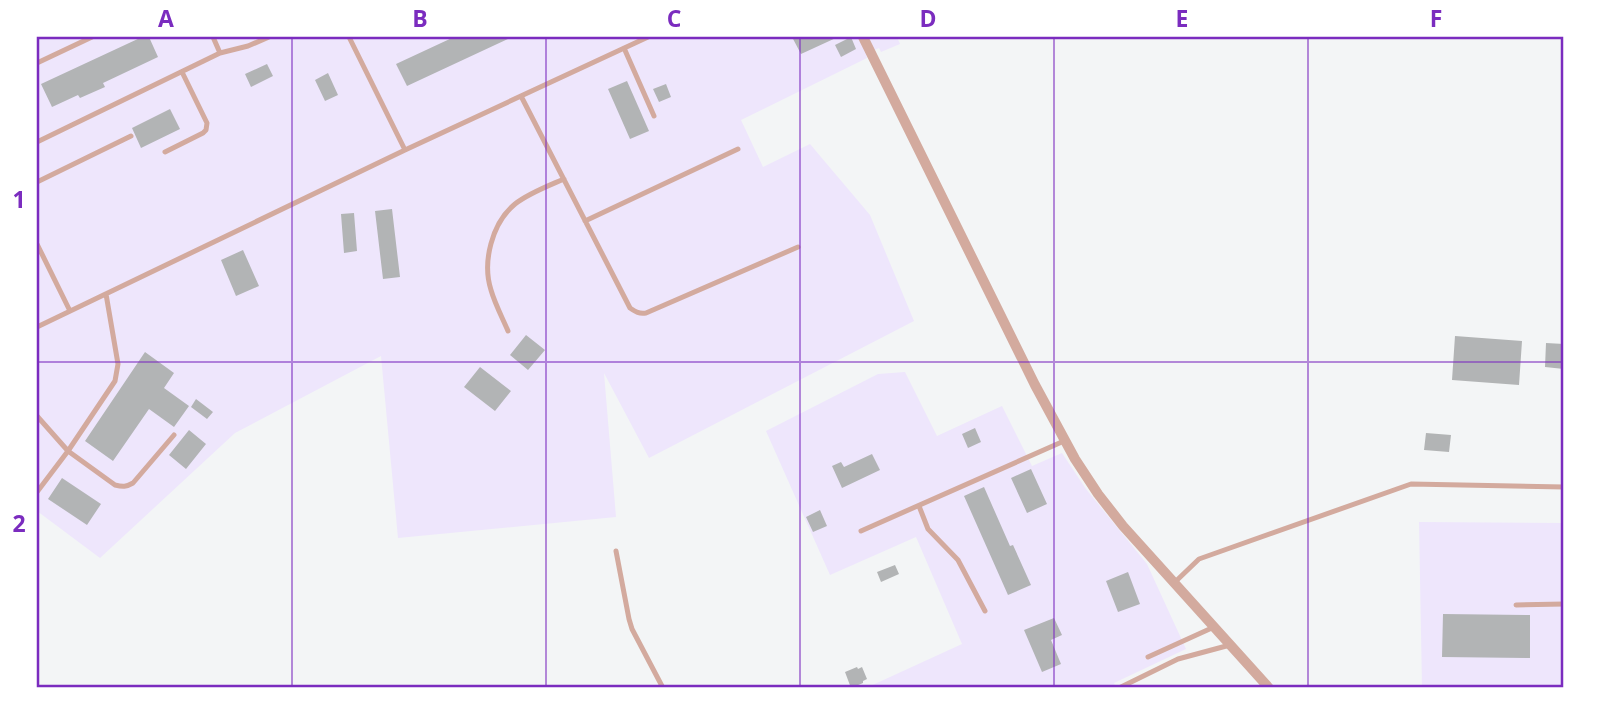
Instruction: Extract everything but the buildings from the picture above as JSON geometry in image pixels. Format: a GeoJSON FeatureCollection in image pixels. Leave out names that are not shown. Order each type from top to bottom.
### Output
{"type":"FeatureCollection","features":[{"type":"Feature","properties":{"kind":"street"},"geometry":{"type":"LineString","coordinates":[[863,37],[1064,441],[1098,494],[1123,526],[1269,688]]}},
{"type":"Feature","properties":{"kind":"lane"},"geometry":{"type":"LineString","coordinates":[[37,63],[92,37]]}},
{"type":"Feature","properties":{"kind":"lane"},"geometry":{"type":"LineString","coordinates":[[212,37],[220,53]]}},
{"type":"Feature","properties":{"kind":"lane"},"geometry":{"type":"LineString","coordinates":[[37,142],[220,53],[269,37]]}},
{"type":"Feature","properties":{"kind":"lane"},"geometry":{"type":"LineString","coordinates":[[349,37],[405,150]]}},
{"type":"Feature","properties":{"kind":"lane"},"geometry":{"type":"LineString","coordinates":[[37,327],[405,150],[648,37]]}},
{"type":"Feature","properties":{"kind":"lane"},"geometry":{"type":"LineString","coordinates":[[624,48],[654,116]]}},
{"type":"Feature","properties":{"kind":"lane"},"geometry":{"type":"LineString","coordinates":[[165,152],[203,133],[207,127],[182,72]]}},
{"type":"Feature","properties":{"kind":"lane"},"geometry":{"type":"LineString","coordinates":[[522,96],[630,308],[640,314],[798,247]]}},
{"type":"Feature","properties":{"kind":"lane"},"geometry":{"type":"LineString","coordinates":[[37,182],[131,136]]}},
{"type":"Feature","properties":{"kind":"lane"},"geometry":{"type":"LineString","coordinates":[[585,220],[738,149]]}},
{"type":"Feature","properties":{"kind":"lane"},"geometry":{"type":"LineString","coordinates":[[508,331],[489,282],[488,257],[492,242],[505,214],[515,205],[564,179]]}},
{"type":"Feature","properties":{"kind":"lane"},"geometry":{"type":"LineString","coordinates":[[37,244],[71,312]]}},
{"type":"Feature","properties":{"kind":"lane"},"geometry":{"type":"LineString","coordinates":[[37,492],[68,451],[118,373],[106,295]]}},
{"type":"Feature","properties":{"kind":"lane"},"geometry":{"type":"LineString","coordinates":[[37,416],[68,451],[115,485],[122,487],[133,483],[174,435]]}},
{"type":"Feature","properties":{"kind":"lane"},"geometry":{"type":"LineString","coordinates":[[861,531],[1064,441]]}},
{"type":"Feature","properties":{"kind":"lane"},"geometry":{"type":"LineString","coordinates":[[1174,583],[1199,559],[1411,484],[1564,487]]}},
{"type":"Feature","properties":{"kind":"lane"},"geometry":{"type":"LineString","coordinates":[[919,506],[929,528],[958,560],[985,611]]}},
{"type":"Feature","properties":{"kind":"lane"},"geometry":{"type":"LineString","coordinates":[[616,551],[632,629],[663,688]]}},
{"type":"Feature","properties":{"kind":"lane"},"geometry":{"type":"LineString","coordinates":[[1516,606],[1564,604]]}},
{"type":"Feature","properties":{"kind":"lane"},"geometry":{"type":"LineString","coordinates":[[1147,657],[1214,626]]}},
{"type":"Feature","properties":{"kind":"lane"},"geometry":{"type":"LineString","coordinates":[[1119,688],[1178,659],[1230,645]]}},
{"type":"Feature","properties":{"kind":"shaded area"},"geometry":{"type":"Polygon","coordinates":[[[37,37],[897,37],[900,44],[881,52],[879,48],[870,52],[866,54],[867,58],[741,120],[763,167],[810,144],[870,215],[914,321],[649,458],[604,373],[616,517],[398,538],[381,356],[235,433],[100,558],[37,511],[37,37]]]}},
{"type":"Feature","properties":{"kind":"shaded area"},"geometry":{"type":"Polygon","coordinates":[[[905,372],[937,436],[1002,406],[1032,466],[1062,453],[1086,489],[1147,564],[1186,649],[1114,683],[1116,688],[866,688],[962,644],[916,537],[830,575],[766,431],[878,374],[905,372]]]}},
{"type":"Feature","properties":{"kind":"shaded area"},"geometry":{"type":"Polygon","coordinates":[[[1419,522],[1564,523],[1564,688],[1422,688],[1419,522]]]}}]}
